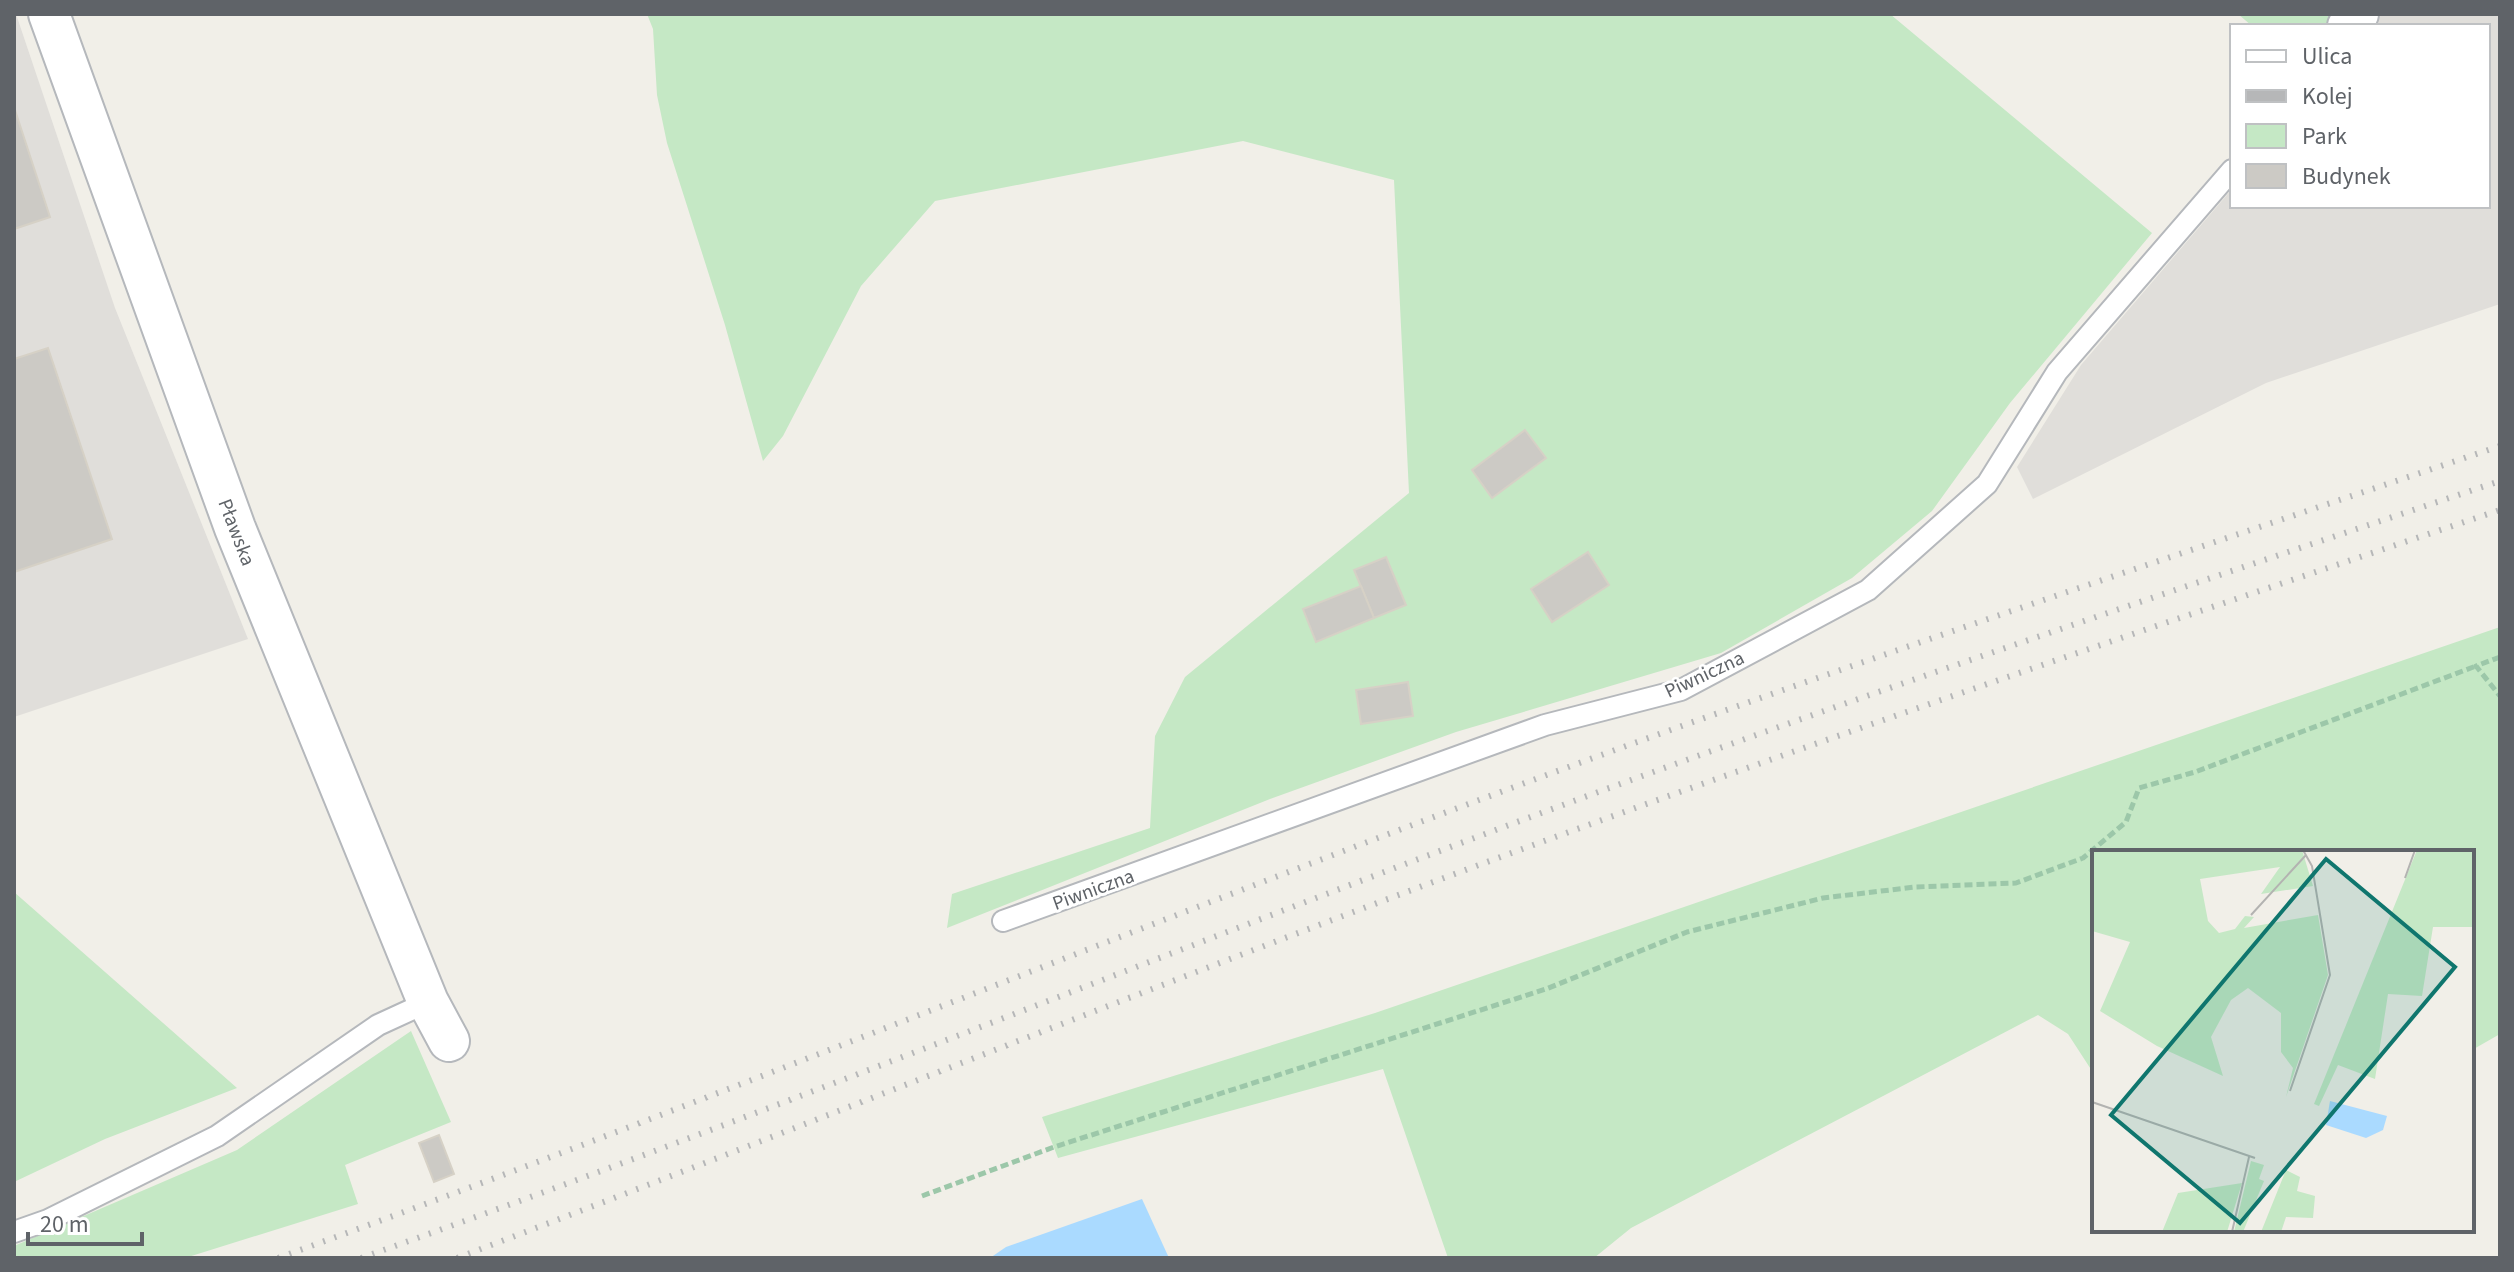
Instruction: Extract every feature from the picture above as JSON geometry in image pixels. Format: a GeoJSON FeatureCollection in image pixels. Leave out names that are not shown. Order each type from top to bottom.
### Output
{"type":"FeatureCollection","features":[{"type":"Feature","properties":{"kind":"street","name":"Pławska"},"geometry":{"type":"LineString","coordinates":[[49,14],[235,528],[428,1002],[449,1041]]}},
{"type":"Feature","properties":{"kind":"lane","name":"Piwniczna"},"geometry":{"type":"LineString","coordinates":[[1003,921],[1545,725],[1681,690],[1868,590],[1987,484],[2057,372],[2230,172]]}},
{"type":"Feature","properties":{"kind":"lane"},"geometry":{"type":"LineString","coordinates":[[14,1232],[48,1220],[217,1136],[378,1025],[428,1002]]}},
{"type":"Feature","properties":{"kind":"path"},"geometry":{"type":"LineString","coordinates":[[2093,850],[2126,822],[2139,788],[2195,772],[2500,657]]}},
{"type":"Feature","properties":{"kind":"path"},"geometry":{"type":"LineString","coordinates":[[2476,666],[2500,696]]}},
{"type":"Feature","properties":{"kind":"path"},"geometry":{"type":"LineString","coordinates":[[922,1196],[1054,1147],[1546,989],[1687,932],[1823,898],[1915,887],[2016,883],[2083,858],[2092,850]]}},
{"type":"Feature","properties":{"kind":"shaded area"},"geometry":{"type":"Polygon","coordinates":[[[14,14],[115,308],[248,639],[14,717],[14,14]]]}},
{"type":"Feature","properties":{"kind":"shaded area"},"geometry":{"type":"Polygon","coordinates":[[[2382,14],[2500,14],[2500,304],[2266,383],[2033,499],[2017,467],[2081,365],[2230,191],[2230,208],[2490,208],[2490,24],[2374,24],[2382,14]]]}},
{"type":"Feature","properties":{"kind":"green space"},"geometry":{"type":"Polygon","coordinates":[[[647,14],[1890,14],[2152,233],[2010,403],[1932,511],[1852,578],[1721,653],[1456,732],[1270,799],[947,928],[952,894],[1150,828],[1155,736],[1185,677],[1409,493],[1394,180],[1243,141],[935,201],[861,286],[783,436],[763,461],[725,325],[667,143],[657,95],[653,29],[647,14]]]}},
{"type":"Feature","properties":{"kind":"green space"},"geometry":{"type":"Polygon","coordinates":[[[2238,14],[2335,14],[2326,24],[2250,24],[2238,14]]]}},
{"type":"Feature","properties":{"kind":"green space"},"geometry":{"type":"Polygon","coordinates":[[[2500,627],[2500,1034],[2474,1049],[2474,850],[2092,850],[2092,1071],[2068,1034],[2038,1015],[1631,1228],[1594,1258],[1448,1258],[1383,1069],[1058,1158],[1042,1117],[1375,1013],[2500,627]]]}},
{"type":"Feature","properties":{"kind":"green space"},"geometry":{"type":"Polygon","coordinates":[[[14,892],[237,1088],[105,1139],[14,1182],[14,892]]]}},
{"type":"Feature","properties":{"kind":"green space"},"geometry":{"type":"Polygon","coordinates":[[[411,1031],[451,1122],[345,1165],[358,1204],[185,1258],[14,1258],[14,1246],[237,1150],[411,1031]]]}},
{"type":"Feature","properties":{"kind":"water"},"geometry":{"type":"Polygon","coordinates":[[[1142,1199],[1169,1258],[990,1258],[1006,1247],[1142,1199]]]}},
{"type":"Feature","properties":{"kind":"building"},"geometry":{"type":"Polygon","coordinates":[[[14,107],[50,217],[14,229],[14,107]]]}},
{"type":"Feature","properties":{"kind":"building"},"geometry":{"type":"Polygon","coordinates":[[[48,348],[112,539],[14,572],[14,359],[48,348]]]}},
{"type":"Feature","properties":{"kind":"building"},"geometry":{"type":"Polygon","coordinates":[[[1525,430],[1546,458],[1492,498],[1472,470],[1525,430]]]}},
{"type":"Feature","properties":{"kind":"building"},"geometry":{"type":"Polygon","coordinates":[[[1588,552],[1609,585],[1552,622],[1531,589],[1588,552]]]}},
{"type":"Feature","properties":{"kind":"building"},"geometry":{"type":"Polygon","coordinates":[[[1386,557],[1406,605],[1374,618],[1354,570],[1386,557]]]}},
{"type":"Feature","properties":{"kind":"building"},"geometry":{"type":"Polygon","coordinates":[[[1361,586],[1374,618],[1316,642],[1303,609],[1361,586]]]}},
{"type":"Feature","properties":{"kind":"building"},"geometry":{"type":"Polygon","coordinates":[[[1408,682],[1413,716],[1361,724],[1356,690],[1408,682]]]}},
{"type":"Feature","properties":{"kind":"building"},"geometry":{"type":"Polygon","coordinates":[[[439,1135],[454,1174],[434,1182],[419,1143],[439,1135]]]}},
{"type":"Feature","properties":{"kind":"railway"},"geometry":{"type":"LineString","coordinates":[[278,1258],[593,1141],[1219,899],[1653,736],[2136,568],[2500,446]]}},
{"type":"Feature","properties":{"kind":"railway"},"geometry":{"type":"LineString","coordinates":[[361,1258],[795,1098],[1639,777],[2007,647],[2500,481]]}},
{"type":"Feature","properties":{"kind":"railway"},"geometry":{"type":"LineString","coordinates":[[457,1258],[1468,869],[1982,686],[2500,510]]}}]}
